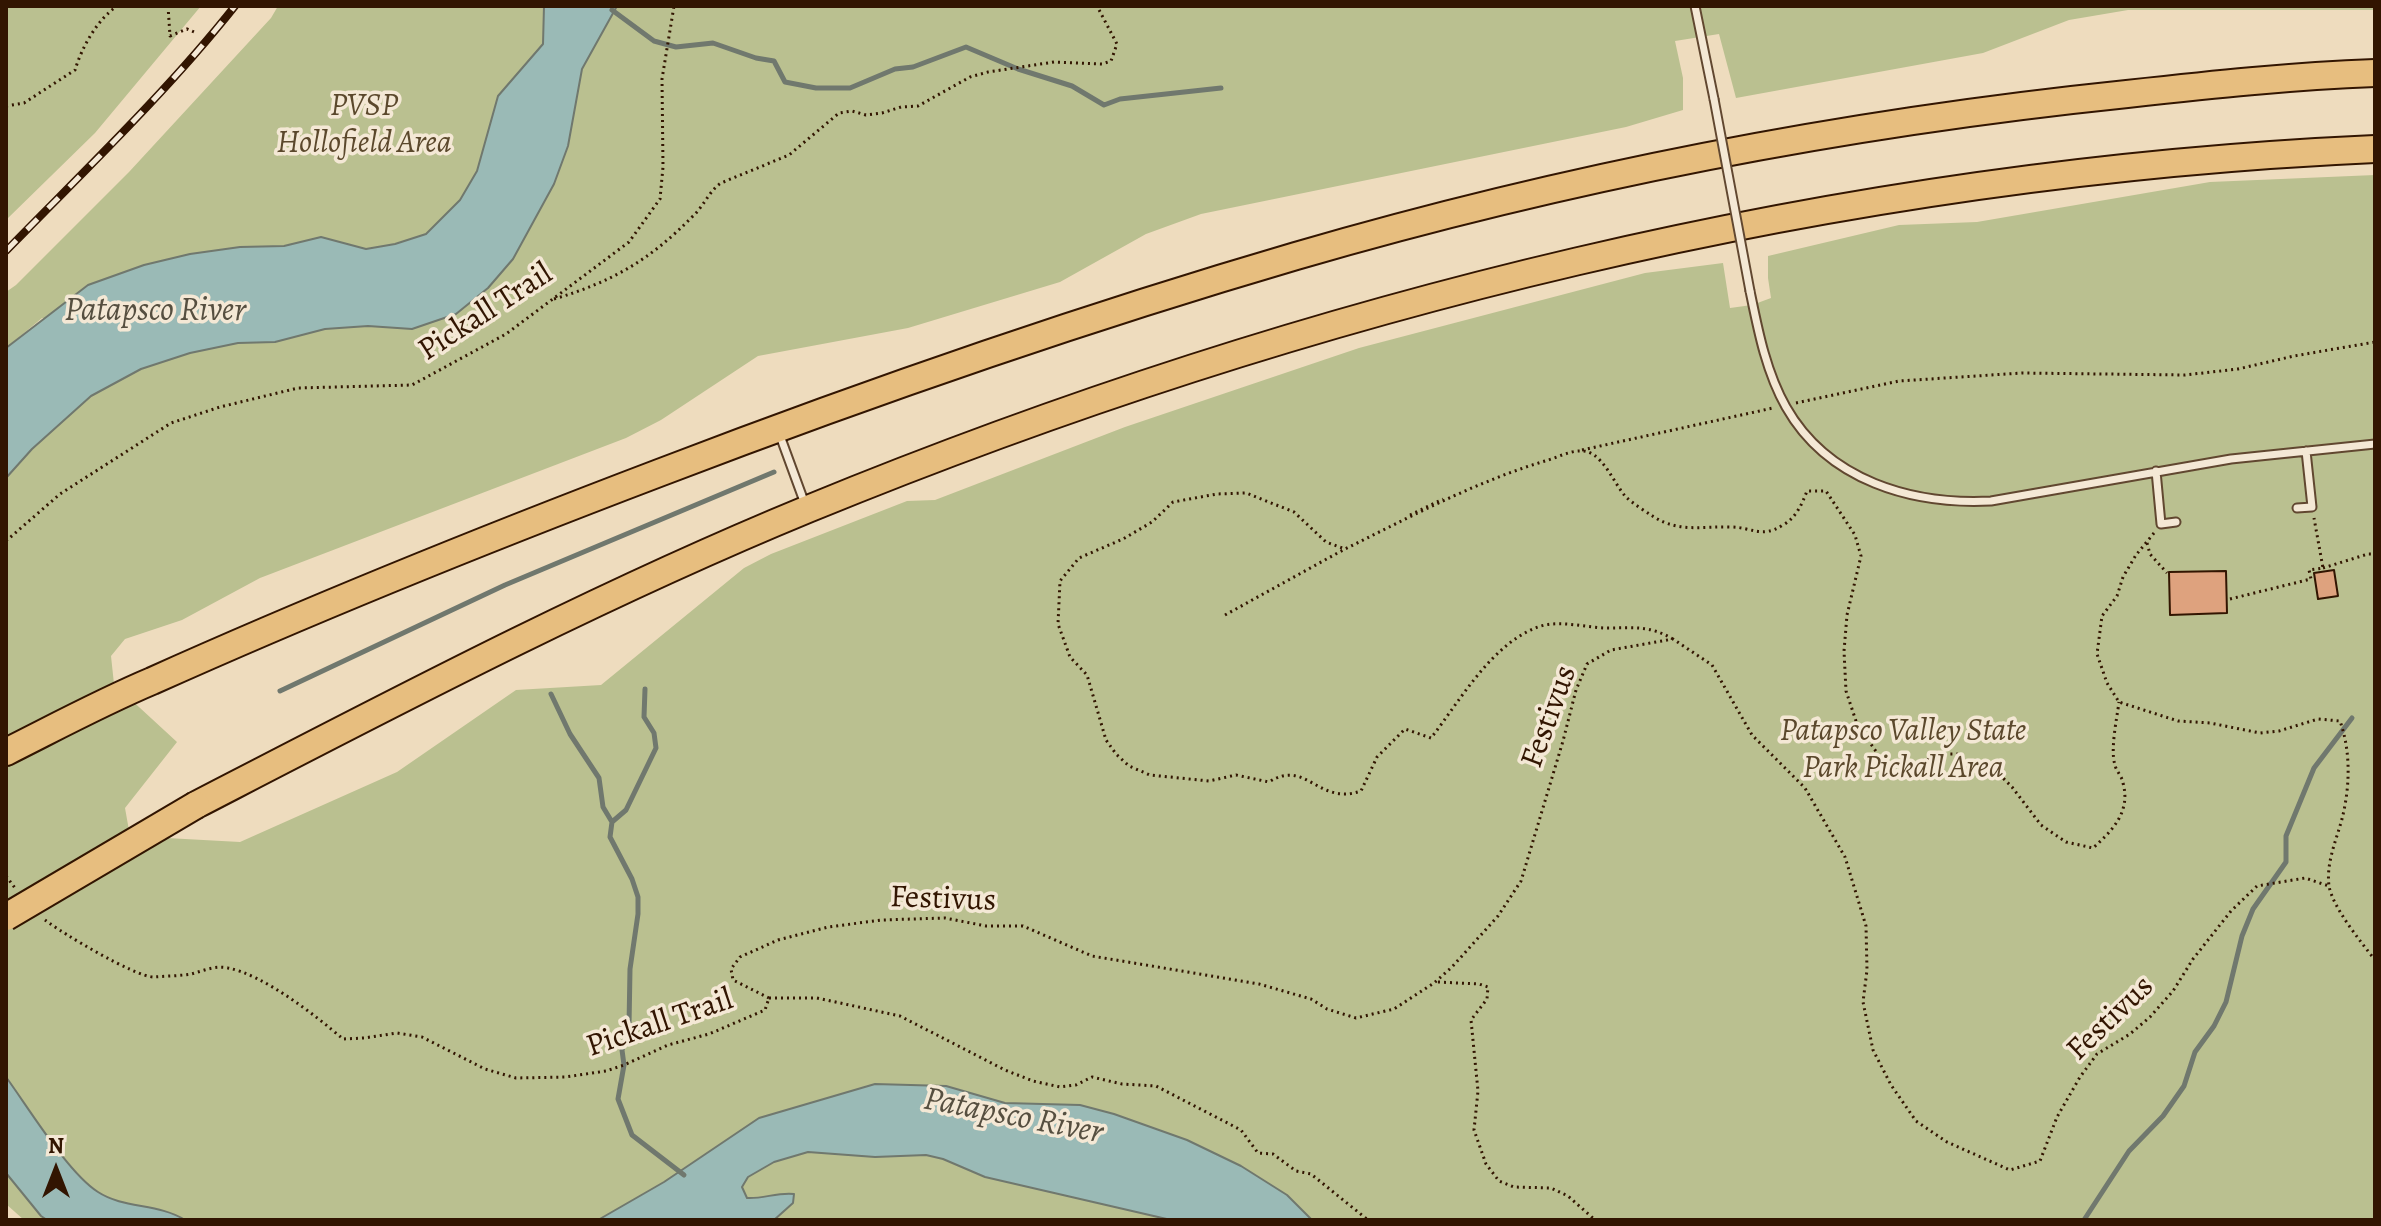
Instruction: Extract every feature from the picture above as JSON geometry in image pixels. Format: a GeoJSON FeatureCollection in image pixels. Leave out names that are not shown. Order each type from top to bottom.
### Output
{"type":"FeatureCollection","features":[{"type":"Feature","properties":{"kind":"highway"},"geometry":{"type":"LineString","coordinates":[[6,752],[145,683],[493,537],[777,427],[1006,348],[1297,256],[1610,177],[1775,144],[2037,104],[2198,86],[2375,73]]}},
{"type":"Feature","properties":{"kind":"highway"},"geometry":{"type":"LineString","coordinates":[[13,906],[196,805],[548,627],[807,509],[1028,423],[1182,370],[1449,293],[1620,252],[1787,218],[1946,191],[2208,160],[2375,149]]}},
{"type":"Feature","properties":{"kind":"lane"},"geometry":{"type":"LineString","coordinates":[[1695,6],[1760,339],[1785,405],[1798,426],[1841,467],[1896,492],[1961,503],[1991,501],[2231,459],[2375,444]]}},
{"type":"Feature","properties":{"kind":"lane"},"geometry":{"type":"LineString","coordinates":[[777,427],[807,509]]}},
{"type":"Feature","properties":{"kind":"lane"},"geometry":{"type":"LineString","coordinates":[[2297,508],[2312,507],[2306,451]]}},
{"type":"Feature","properties":{"kind":"lane"},"geometry":{"type":"LineString","coordinates":[[2156,471],[2161,524],[2176,522]]}},
{"type":"Feature","properties":{"kind":"path"},"geometry":{"type":"LineString","coordinates":[[6,106],[24,103],[75,70],[81,51],[109,12],[117,6]]}},
{"type":"Feature","properties":{"kind":"path"},"geometry":{"type":"LineString","coordinates":[[168,6],[170,36],[187,29],[194,32]]}},
{"type":"Feature","properties":{"kind":"path","name":"Pickall Trail"},"geometry":{"type":"LineString","coordinates":[[6,541],[60,494],[171,423],[220,407],[298,388],[412,385],[506,334],[629,242],[660,199],[663,167],[662,79],[674,6]]}},
{"type":"Feature","properties":{"kind":"path"},"geometry":{"type":"LineString","coordinates":[[550,300],[597,284],[639,264],[695,215],[713,188],[789,155],[839,113],[882,113],[918,106],[970,77],[988,72],[1054,62],[1102,64],[1111,61],[1117,44],[1097,6]]}},
{"type":"Feature","properties":{"kind":"path"},"geometry":{"type":"LineString","coordinates":[[1225,615],[1428,506],[1492,478],[1580,451],[1899,381],[2022,373],[2198,373],[2238,369],[2375,342]]}},
{"type":"Feature","properties":{"kind":"path"},"geometry":{"type":"LineString","coordinates":[[1580,451],[1591,453],[1600,460],[1627,498],[1658,519],[1683,528],[1732,527],[1756,533],[1773,529],[1784,525],[1796,514],[1807,491],[1826,491],[1848,522],[1861,556],[1847,615],[1844,651],[1846,691],[1857,724],[1882,760],[1909,766],[1943,754],[1957,754],[1982,770],[1999,774],[2041,825],[2053,834],[2066,842],[2093,848],[2116,827],[2123,806],[2124,783],[2114,763],[2119,702]]}},
{"type":"Feature","properties":{"kind":"path"},"geometry":{"type":"LineString","coordinates":[[1345,549],[1326,542],[1294,512],[1246,493],[1217,494],[1173,502],[1152,522],[1123,539],[1079,558],[1060,581],[1058,624],[1070,657],[1087,675],[1106,740],[1116,754],[1129,766],[1159,777],[1209,781],[1236,775],[1269,782],[1282,774],[1296,773],[1320,789],[1345,796],[1361,791],[1377,757],[1405,729],[1431,738],[1488,662],[1513,641],[1541,626],[1578,624],[1605,628],[1632,627],[1658,630],[1673,639]]}},
{"type":"Feature","properties":{"kind":"path"},"geometry":{"type":"LineString","coordinates":[[2312,507],[2323,568]]}},
{"type":"Feature","properties":{"kind":"path"},"geometry":{"type":"LineString","coordinates":[[2167,573],[2150,554],[2147,543],[2123,577],[2117,596],[2102,616],[2097,654],[2107,683],[2119,702],[2178,721],[2210,723],[2260,733],[2279,731],[2318,719],[2340,721],[2346,739],[2348,780],[2342,819],[2330,858],[2329,886],[2336,903],[2375,960]]}},
{"type":"Feature","properties":{"kind":"path"},"geometry":{"type":"LineString","coordinates":[[2230,599],[2311,579],[2309,570],[2375,554]]}},
{"type":"Feature","properties":{"kind":"path","name":"Festivus"},"geometry":{"type":"LineString","coordinates":[[769,998],[733,980],[731,969],[740,957],[778,940],[828,927],[857,922],[937,918],[986,926],[1023,926],[1092,956],[1259,984],[1311,999],[1327,1009],[1356,1018],[1394,1009],[1434,983],[1490,925],[1521,881],[1576,690],[1587,664],[1611,650],[1673,639],[1712,665],[1752,735],[1805,788],[1845,857],[1866,926],[1865,1014],[1873,1050],[1891,1085],[1916,1121],[1947,1142],[2010,1170],[2040,1161],[2057,1117],[2097,1054],[2130,1034],[2150,1017],[2173,991],[2193,959],[2231,911],[2257,886],[2305,878],[2329,886]]}},
{"type":"Feature","properties":{"kind":"path"},"geometry":{"type":"LineString","coordinates":[[6,876],[13,906]]}},
{"type":"Feature","properties":{"kind":"path","name":"Pickall Trail"},"geometry":{"type":"LineString","coordinates":[[38,913],[47,922],[149,977],[231,968],[253,977],[315,1015],[343,1039],[397,1033],[422,1037],[485,1069],[516,1078],[565,1077],[606,1071],[765,1010],[769,998],[817,998],[900,1016],[1005,1070],[1033,1081],[1060,1087],[1076,1085],[1092,1077],[1122,1084],[1156,1086],[1241,1130],[1258,1153],[1273,1154],[1296,1171],[1311,1174],[1368,1220]]}},
{"type":"Feature","properties":{"kind":"path"},"geometry":{"type":"LineString","coordinates":[[1434,983],[1445,981],[1488,987],[1487,999],[1471,1020],[1478,1091],[1474,1130],[1486,1164],[1499,1181],[1514,1187],[1551,1188],[1568,1196],[1595,1220]]}},
{"type":"Feature","properties":{"kind":"green space"},"geometry":{"type":"Polygon","coordinates":[[[6,6],[201,6],[95,133],[6,220],[6,6]]]}},
{"type":"Feature","properties":{"kind":"green space","name":"Patapsco Valley State Park Pickall Area"},"geometry":{"type":"Polygon","coordinates":[[[278,6],[2375,6],[2375,10],[2128,10],[2069,20],[1983,53],[1736,98],[1719,34],[1675,41],[1683,78],[1683,110],[1626,127],[1201,214],[1146,234],[1060,282],[908,328],[758,356],[661,420],[626,438],[260,578],[182,620],[125,639],[111,656],[114,684],[177,742],[125,808],[130,836],[240,842],[397,772],[516,690],[601,685],[744,568],[771,554],[907,501],[935,500],[1125,427],[1359,348],[1645,273],[1723,263],[1730,308],[1752,305],[1771,298],[1768,256],[1899,225],[1977,222],[2210,182],[2375,175],[2375,1220],[24,1220],[6,1204],[6,1085],[14,1089],[6,1077],[6,478],[58,424],[102,388],[135,371],[188,353],[42,318],[6,348],[6,292],[129,172],[271,18],[278,6]]]}},
{"type":"Feature","properties":{"kind":"water","name":"Patapsco River"},"geometry":{"type":"Polygon","coordinates":[[[544,6],[617,6],[582,69],[568,146],[554,184],[513,259],[488,288],[456,314],[412,329],[368,326],[325,329],[275,342],[238,343],[190,353],[141,369],[91,396],[32,449],[6,478],[6,348],[88,285],[144,265],[190,254],[240,247],[284,246],[321,237],[366,249],[426,234],[460,200],[477,171],[498,96],[543,44],[544,6]]]}},
{"type":"Feature","properties":{"kind":"water"},"geometry":{"type":"Polygon","coordinates":[[[6,1077],[86,1183],[108,1197],[164,1211],[185,1220],[47,1220],[41,1216],[6,1173],[6,1077]]]}},
{"type":"Feature","properties":{"kind":"water","name":"Patapsco River"},"geometry":{"type":"Polygon","coordinates":[[[875,1084],[946,1086],[1005,1103],[1080,1105],[1114,1114],[1187,1140],[1241,1166],[1287,1195],[1312,1220],[1171,1220],[985,1177],[926,1155],[875,1157],[808,1152],[774,1162],[748,1177],[742,1187],[747,1198],[794,1194],[793,1203],[774,1220],[598,1220],[664,1182],[759,1118],[875,1084]]]}},
{"type":"Feature","properties":{"kind":"building"},"geometry":{"type":"Polygon","coordinates":[[[2334,570],[2338,596],[2318,599],[2314,573],[2334,570]]]}},
{"type":"Feature","properties":{"kind":"building"},"geometry":{"type":"Polygon","coordinates":[[[2226,571],[2227,613],[2170,615],[2169,572],[2226,571]]]}},
{"type":"Feature","properties":{"kind":"waterway"},"geometry":{"type":"LineString","coordinates":[[612,10],[654,41],[676,47],[713,43],[774,61],[785,82],[816,88],[850,88],[895,69],[913,67],[966,47],[1018,69],[1072,86],[1104,105],[1120,99],[1221,88]]}},
{"type":"Feature","properties":{"kind":"waterway"},"geometry":{"type":"LineString","coordinates":[[280,691],[505,585],[774,472]]}},
{"type":"Feature","properties":{"kind":"waterway"},"geometry":{"type":"LineString","coordinates":[[645,689],[644,717],[654,733],[656,748],[626,810],[612,822],[610,837],[638,897],[630,969],[629,1026],[622,1050],[624,1065],[618,1099],[632,1135],[684,1175]]}},
{"type":"Feature","properties":{"kind":"waterway"},"geometry":{"type":"LineString","coordinates":[[551,694],[570,734],[599,778],[603,807],[612,822]]}},
{"type":"Feature","properties":{"kind":"waterway"},"geometry":{"type":"LineString","coordinates":[[2084,1220],[2129,1151],[2163,1116],[2184,1086],[2195,1052],[2214,1026],[2226,1002],[2242,936],[2253,909],[2286,862],[2286,836],[2314,768],[2352,718]]}},
{"type":"Feature","properties":{"kind":"railway"},"geometry":{"type":"LineString","coordinates":[[6,251],[153,101],[235,6]]}},
{"type":"Feature","properties":{"kind":"park label","name":"PVSP Hollofield Area"},"geometry":{"type":"Point","coordinates":[364,126]}}]}
